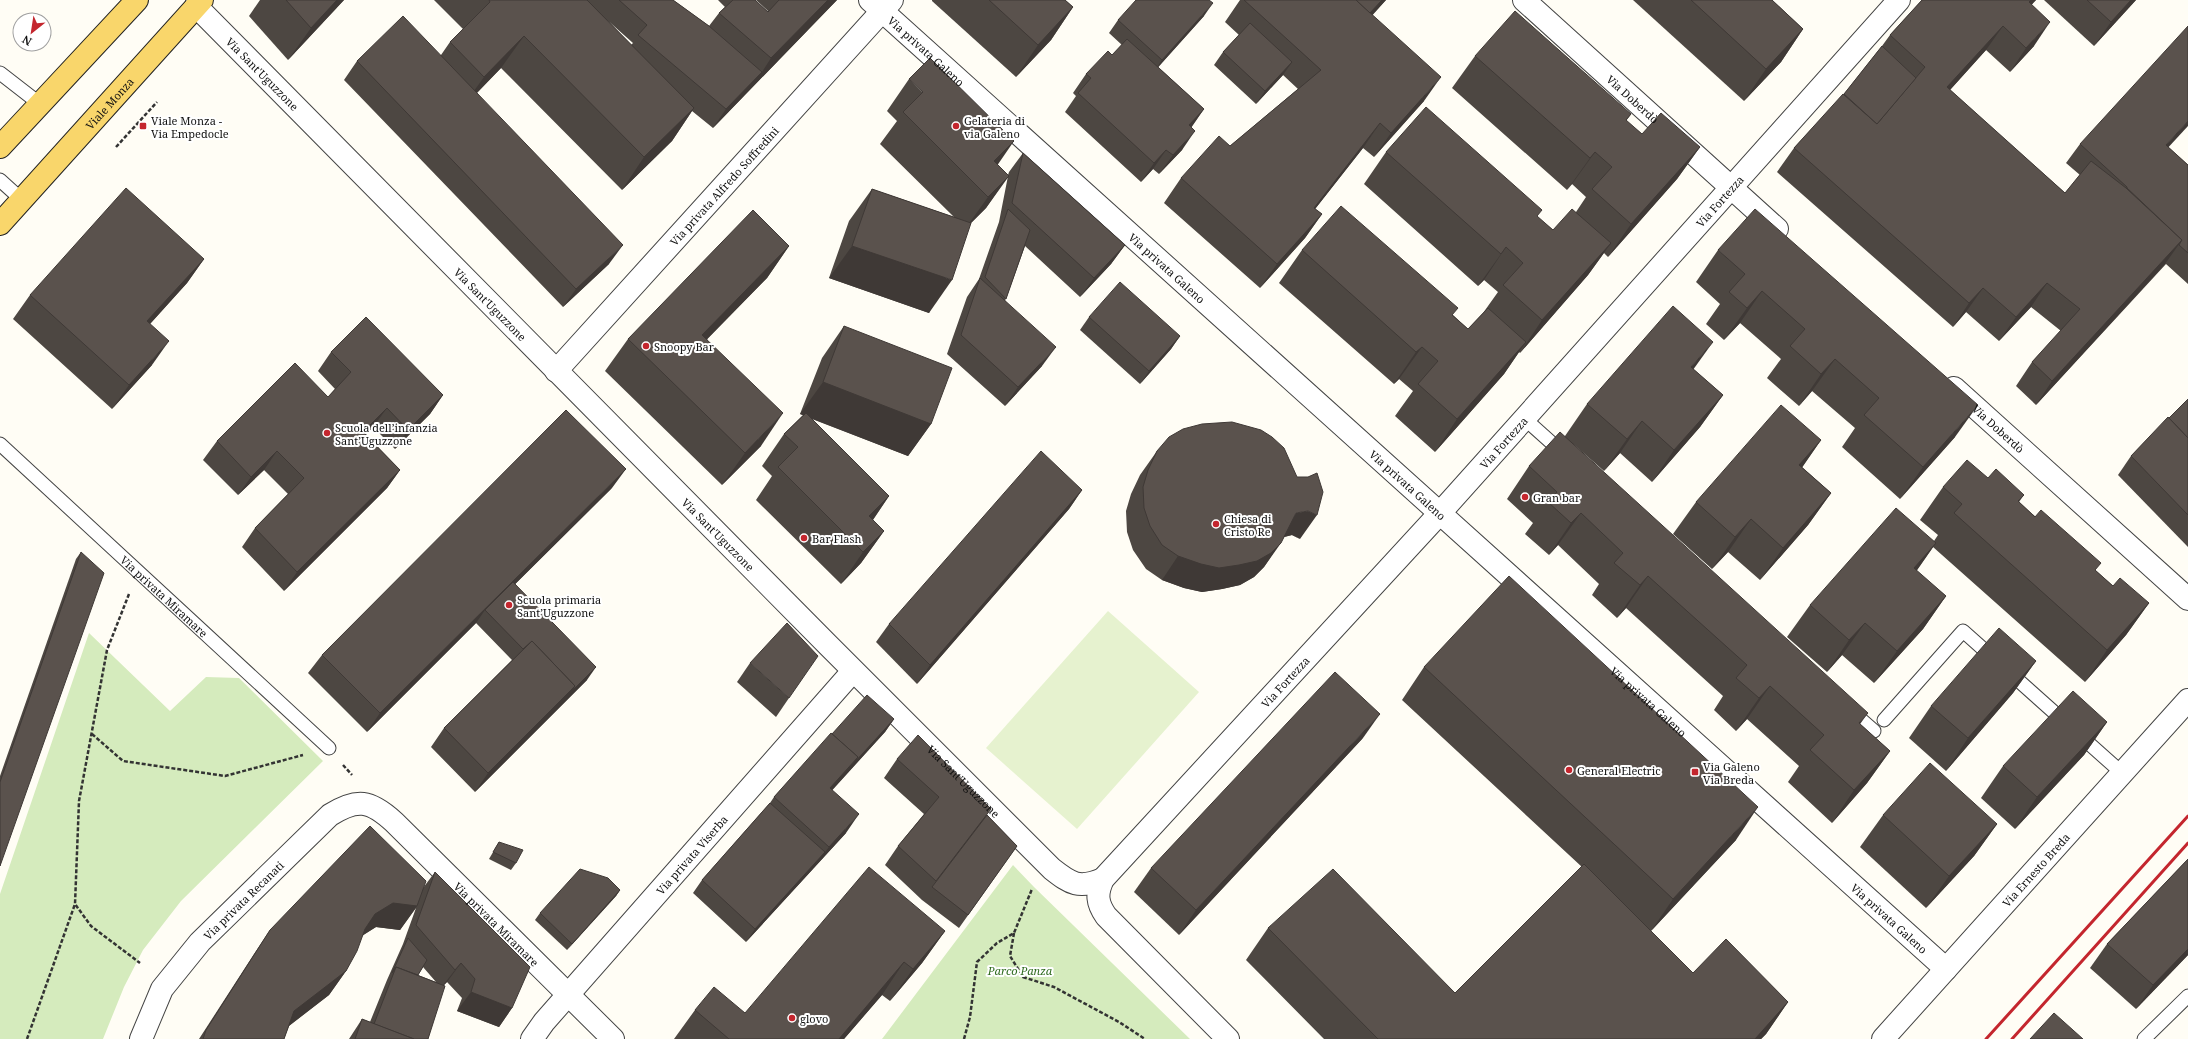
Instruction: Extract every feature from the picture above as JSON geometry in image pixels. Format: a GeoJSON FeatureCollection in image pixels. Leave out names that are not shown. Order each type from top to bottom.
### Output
{"type":"FeatureCollection","features":[{"type":"Feature","properties":{"kind":"main road"},"geometry":{"type":"LineString","coordinates":[[2,141],[40,104],[137,0]]}},
{"type":"Feature","properties":{"kind":"main road","name":"Viale Monza"},"geometry":{"type":"LineString","coordinates":[[0,224],[197,2]]}},
{"type":"Feature","properties":{"kind":"street","name":"Via Doberdò"},"geometry":{"type":"LineString","coordinates":[[1524,0],[1790,240]]}},
{"type":"Feature","properties":{"kind":"street","name":"Via Fortezza"},"geometry":{"type":"LineString","coordinates":[[1103,879],[1440,513],[1899,0]]}},
{"type":"Feature","properties":{"kind":"street","name":"Via Sant'Uguzzone"},"geometry":{"type":"LineString","coordinates":[[197,2],[556,371],[853,671],[1052,869],[1074,884],[1091,884],[1103,879]]}},
{"type":"Feature","properties":{"kind":"street","name":"Via privata Alfredo Soffredini"},"geometry":{"type":"LineString","coordinates":[[556,371],[881,4]]}},
{"type":"Feature","properties":{"kind":"street","name":"Via privata Galeno"},"geometry":{"type":"LineString","coordinates":[[881,4],[1440,513],[1946,968]]}},
{"type":"Feature","properties":{"kind":"street","name":"Via Doberdò"},"geometry":{"type":"LineString","coordinates":[[1942,377],[2188,599]]}},
{"type":"Feature","properties":{"kind":"street","name":"Via privata Viserba"},"geometry":{"type":"LineString","coordinates":[[532,1039],[544,1022],[569,996],[853,671]]}},
{"type":"Feature","properties":{"kind":"street","name":"Via Ernesto Breda"},"geometry":{"type":"LineString","coordinates":[[1883,1039],[2188,700]]}},
{"type":"Feature","properties":{"kind":"street","name":"Via privata Recanati"},"geometry":{"type":"LineString","coordinates":[[141,1039],[162,989],[200,942],[330,815],[346,805],[364,803],[380,810]]}},
{"type":"Feature","properties":{"kind":"street","name":"Via privata Miramare"},"geometry":{"type":"LineString","coordinates":[[380,810],[613,1039]]}},
{"type":"Feature","properties":{"kind":"street"},"geometry":{"type":"LineString","coordinates":[[1103,879],[1098,889],[1097,899],[1106,916],[1228,1039]]}},
{"type":"Feature","properties":{"kind":"lane"},"geometry":{"type":"LineString","coordinates":[[0,73],[40,104]]}},
{"type":"Feature","properties":{"kind":"lane"},"geometry":{"type":"LineString","coordinates":[[0,180],[22,200]]}},
{"type":"Feature","properties":{"kind":"lane"},"geometry":{"type":"LineString","coordinates":[[1525,419],[1572,461]]}},
{"type":"Feature","properties":{"kind":"lane","name":"Via privata Miramare"},"geometry":{"type":"LineString","coordinates":[[0,444],[329,748]]}},
{"type":"Feature","properties":{"kind":"lane"},"geometry":{"type":"LineString","coordinates":[[1884,720],[1963,631],[2122,773]]}},
{"type":"Feature","properties":{"kind":"lane"},"geometry":{"type":"LineString","coordinates":[[1838,700],[1874,731]]}},
{"type":"Feature","properties":{"kind":"lane"},"geometry":{"type":"LineString","coordinates":[[2144,1039],[2188,996]]}},
{"type":"Feature","properties":{"kind":"path"},"geometry":{"type":"LineString","coordinates":[[116,147],[157,102]]}},
{"type":"Feature","properties":{"kind":"path"},"geometry":{"type":"LineString","coordinates":[[27,1039],[75,904],[79,801],[107,650],[138,572]]}},
{"type":"Feature","properties":{"kind":"path"},"geometry":{"type":"LineString","coordinates":[[92,734],[123,761],[225,776],[309,754]]}},
{"type":"Feature","properties":{"kind":"path"},"geometry":{"type":"LineString","coordinates":[[1034,887],[1014,934],[1010,956],[1023,977],[1054,987],[1119,1022],[1145,1039]]}},
{"type":"Feature","properties":{"kind":"path"},"geometry":{"type":"LineString","coordinates":[[75,904],[91,926],[140,963]]}},
{"type":"Feature","properties":{"kind":"path"},"geometry":{"type":"LineString","coordinates":[[964,1039],[970,1017],[977,962],[997,943],[1014,934]]}},
{"type":"Feature","properties":{"kind":"green space"},"geometry":{"type":"Polygon","coordinates":[[[1108,611],[1199,692],[1077,829],[986,748],[1108,611]]]}},
{"type":"Feature","properties":{"kind":"green space"},"geometry":{"type":"Polygon","coordinates":[[[89,633],[170,711],[206,677],[239,678],[323,761],[181,901],[143,950],[124,987],[103,1039],[0,1039],[0,894],[89,633]]]}},
{"type":"Feature","properties":{"kind":"green space","name":"Parco Panza"},"geometry":{"type":"Polygon","coordinates":[[[1013,865],[1034,887],[1190,1039],[882,1039],[1013,865]]]}},
{"type":"Feature","properties":{"kind":"building"},"geometry":{"type":"Polygon","coordinates":[[[286,0],[337,0],[311,28],[286,0]]]}},
{"type":"Feature","properties":{"kind":"building"},"geometry":{"type":"Polygon","coordinates":[[[489,0],[587,0],[694,108],[644,157],[524,36],[484,77],[450,42],[490,2],[489,0]]]}},
{"type":"Feature","properties":{"kind":"building"},"geometry":{"type":"Polygon","coordinates":[[[619,0],[673,0],[709,26],[762,72],[726,109],[638,35],[647,25],[619,0]]]}},
{"type":"Feature","properties":{"kind":"building"},"geometry":{"type":"Polygon","coordinates":[[[733,0],[755,0],[768,12],[779,0],[828,0],[771,58],[719,13],[733,0]]]}},
{"type":"Feature","properties":{"kind":"building"},"geometry":{"type":"Polygon","coordinates":[[[989,0],[1065,0],[1073,7],[1038,45],[989,0]]]}},
{"type":"Feature","properties":{"kind":"building"},"geometry":{"type":"Polygon","coordinates":[[[1136,0],[1209,0],[1213,3],[1162,60],[1118,20],[1136,0]]]}},
{"type":"Feature","properties":{"kind":"building"},"geometry":{"type":"Polygon","coordinates":[[[1244,0],[1356,0],[1441,77],[1391,133],[1380,123],[1314,208],[1322,214],[1277,264],[1181,178],[1219,136],[1230,146],[1321,70],[1244,0]]]}},
{"type":"Feature","properties":{"kind":"building"},"geometry":{"type":"Polygon","coordinates":[[[1356,0],[1382,0],[1370,13],[1356,0]]]}},
{"type":"Feature","properties":{"kind":"building"},"geometry":{"type":"Polygon","coordinates":[[[1691,0],[1772,0],[1803,29],[1766,69],[1691,0]]]}},
{"type":"Feature","properties":{"kind":"building"},"geometry":{"type":"Polygon","coordinates":[[[1922,0],[2031,0],[2029,2],[2050,22],[2026,48],[2003,26],[1947,87],[2065,193],[2091,161],[2126,188],[2182,240],[2052,381],[2032,362],[2080,309],[2047,283],[2016,317],[1983,288],[1969,303],[1794,148],[1843,94],[1877,124],[1925,67],[1890,35],[1922,0]]]}},
{"type":"Feature","properties":{"kind":"building"},"geometry":{"type":"Polygon","coordinates":[[[2087,0],[2131,0],[2111,22],[2087,0]]]}},
{"type":"Feature","properties":{"kind":"building"},"geometry":{"type":"Polygon","coordinates":[[[1515,11],[1631,114],[1626,120],[1642,134],[1661,113],[1700,147],[1631,224],[1592,189],[1612,167],[1595,152],[1590,158],[1475,56],[1515,11]]]}},
{"type":"Feature","properties":{"kind":"building"},"geometry":{"type":"Polygon","coordinates":[[[403,16],[623,245],[576,289],[357,61],[403,16]]]}},
{"type":"Feature","properties":{"kind":"building"},"geometry":{"type":"Polygon","coordinates":[[[1250,23],[1292,62],[1265,91],[1223,52],[1250,23]]]}},
{"type":"Feature","properties":{"kind":"building"},"geometry":{"type":"Polygon","coordinates":[[[2188,26],[2188,121],[2166,145],[2188,165],[2188,253],[2179,245],[2182,240],[2080,144],[2188,26]]]}},
{"type":"Feature","properties":{"kind":"building"},"geometry":{"type":"Polygon","coordinates":[[[1127,39],[1204,109],[1189,125],[1195,131],[1173,155],[1166,150],[1154,163],[1078,93],[1091,78],[1086,74],[1108,51],[1112,55],[1127,39]]]}},
{"type":"Feature","properties":{"kind":"building"},"geometry":{"type":"Polygon","coordinates":[[[1882,46],[1916,78],[1877,124],[1844,94],[1882,46]]]}},
{"type":"Feature","properties":{"kind":"building"},"geometry":{"type":"Polygon","coordinates":[[[930,58],[1014,141],[994,161],[1009,176],[988,197],[903,112],[923,92],[909,79],[930,58]]]}},
{"type":"Feature","properties":{"kind":"building"},"geometry":{"type":"Polygon","coordinates":[[[1426,107],[1542,210],[1537,216],[1553,230],[1572,209],[1611,243],[1542,320],[1503,285],[1523,263],[1506,247],[1501,254],[1386,152],[1426,107]]]}},
{"type":"Feature","properties":{"kind":"building"},"geometry":{"type":"Polygon","coordinates":[[[1023,153],[1125,245],[1094,278],[1012,203],[1023,153]]]}},
{"type":"Feature","properties":{"kind":"building"},"geometry":{"type":"Polygon","coordinates":[[[126,188],[204,259],[147,321],[169,341],[129,385],[30,295],[126,188]]]}},
{"type":"Feature","properties":{"kind":"building"},"geometry":{"type":"Polygon","coordinates":[[[872,189],[971,223],[952,280],[852,246],[872,189]]]}},
{"type":"Feature","properties":{"kind":"building"},"geometry":{"type":"Polygon","coordinates":[[[1341,206],[1458,308],[1452,315],[1468,329],[1488,308],[1526,342],[1457,419],[1418,384],[1438,361],[1422,347],[1416,352],[1302,250],[1341,206]]]}},
{"type":"Feature","properties":{"kind":"building"},"geometry":{"type":"Polygon","coordinates":[[[1008,209],[1030,230],[1006,299],[985,277],[1008,209]]]}},
{"type":"Feature","properties":{"kind":"building"},"geometry":{"type":"Polygon","coordinates":[[[1755,209],[1978,405],[1923,467],[1864,415],[1879,398],[1835,359],[1821,374],[1790,346],[1805,329],[1762,291],[1747,308],[1729,292],[1745,274],[1718,250],[1755,209]]]}},
{"type":"Feature","properties":{"kind":"building"},"geometry":{"type":"Polygon","coordinates":[[[753,210],[789,246],[702,335],[783,413],[745,453],[628,339],[753,210]]]}},
{"type":"Feature","properties":{"kind":"building"},"geometry":{"type":"Polygon","coordinates":[[[980,278],[1056,347],[1018,387],[961,335],[980,278]]]}},
{"type":"Feature","properties":{"kind":"building"},"geometry":{"type":"Polygon","coordinates":[[[1120,282],[1180,336],[1149,371],[1089,317],[1120,282]]]}},
{"type":"Feature","properties":{"kind":"building"},"geometry":{"type":"Polygon","coordinates":[[[1673,306],[1713,342],[1691,367],[1723,395],[1674,450],[1642,421],[1627,439],[1587,404],[1673,306]]]}},
{"type":"Feature","properties":{"kind":"building"},"geometry":{"type":"Polygon","coordinates":[[[366,317],[443,395],[408,430],[387,408],[363,432],[400,470],[297,572],[255,528],[304,478],[277,451],[251,477],[217,441],[295,363],[328,397],[351,372],[331,352],[366,317]]]}},
{"type":"Feature","properties":{"kind":"building"},"geometry":{"type":"Polygon","coordinates":[[[844,326],[952,368],[931,424],[823,382],[844,326]]]}},
{"type":"Feature","properties":{"kind":"building"},"geometry":{"type":"Polygon","coordinates":[[[2188,399],[2188,438],[2169,418],[2188,399]]]}},
{"type":"Feature","properties":{"kind":"building"},"geometry":{"type":"Polygon","coordinates":[[[1781,405],[1821,440],[1799,465],[1831,493],[1783,548],[1751,519],[1735,537],[1696,502],[1781,405]]]}},
{"type":"Feature","properties":{"kind":"building"},"geometry":{"type":"Polygon","coordinates":[[[566,410],[626,469],[380,713],[322,655],[566,410]]]}},
{"type":"Feature","properties":{"kind":"building"},"geometry":{"type":"Polygon","coordinates":[[[806,413],[889,496],[869,516],[884,531],[863,552],[778,467],[798,447],[784,434],[806,413]]]}},
{"type":"Feature","properties":{"kind":"building"},"geometry":{"type":"Polygon","coordinates":[[[2168,417],[2188,438],[2188,515],[2131,456],[2168,417]]]}},
{"type":"Feature","properties":{"kind":"building","name":"Chiesa di Cristo Re"},"geometry":{"type":"Polygon","coordinates":[[[1232,422],[1261,430],[1272,437],[1284,448],[1297,477],[1308,477],[1317,473],[1323,492],[1317,515],[1308,511],[1296,513],[1281,543],[1271,553],[1257,561],[1219,568],[1201,564],[1178,556],[1162,545],[1150,526],[1144,508],[1143,487],[1148,470],[1157,451],[1169,437],[1183,429],[1202,424],[1232,422]]]}},
{"type":"Feature","properties":{"kind":"building"},"geometry":{"type":"Polygon","coordinates":[[[1560,432],[1868,713],[1859,723],[1890,751],[1854,790],[1810,750],[1824,735],[1770,686],[1759,698],[1736,678],[1747,665],[1648,576],[1640,585],[1614,563],[1623,553],[1581,513],[1571,523],[1548,502],[1557,492],[1529,466],[1560,432]]]}},
{"type":"Feature","properties":{"kind":"building"},"geometry":{"type":"Polygon","coordinates":[[[1041,451],[1082,490],[930,665],[889,624],[1041,451]]]}},
{"type":"Feature","properties":{"kind":"building"},"geometry":{"type":"Polygon","coordinates":[[[1967,460],[1988,478],[1996,469],[2024,495],[2018,501],[2035,517],[2041,510],[2101,563],[2095,570],[2113,586],[2120,578],[2149,603],[2107,650],[1954,513],[1962,504],[1943,487],[1967,460]]]}},
{"type":"Feature","properties":{"kind":"building"},"geometry":{"type":"Polygon","coordinates":[[[1896,508],[1936,543],[1914,568],[1946,596],[1897,651],[1865,623],[1849,640],[1810,605],[1896,508]]]}},
{"type":"Feature","properties":{"kind":"building"},"geometry":{"type":"Polygon","coordinates":[[[81,552],[104,573],[0,866],[0,782],[81,552]]]}},
{"type":"Feature","properties":{"kind":"building","name":"General Electric"},"geometry":{"type":"Polygon","coordinates":[[[1509,576],[1758,807],[1673,899],[1424,667],[1509,576]]]}},
{"type":"Feature","properties":{"kind":"building"},"geometry":{"type":"Polygon","coordinates":[[[513,582],[596,667],[571,692],[575,686],[532,641],[523,649],[485,610],[513,582]]]}},
{"type":"Feature","properties":{"kind":"building"},"geometry":{"type":"Polygon","coordinates":[[[787,623],[818,656],[789,698],[750,663],[787,623]]]}},
{"type":"Feature","properties":{"kind":"building"},"geometry":{"type":"Polygon","coordinates":[[[1999,628],[2036,661],[1968,738],[1931,706],[1999,628]]]}},
{"type":"Feature","properties":{"kind":"building"},"geometry":{"type":"Polygon","coordinates":[[[532,641],[575,686],[488,773],[444,728],[532,641]]]}},
{"type":"Feature","properties":{"kind":"building"},"geometry":{"type":"Polygon","coordinates":[[[1335,672],[1380,714],[1196,910],[1151,868],[1335,672]]]}},
{"type":"Feature","properties":{"kind":"building"},"geometry":{"type":"Polygon","coordinates":[[[2073,691],[2107,722],[2037,797],[2003,766],[2073,691]]]}},
{"type":"Feature","properties":{"kind":"building"},"geometry":{"type":"Polygon","coordinates":[[[867,695],[894,719],[854,763],[858,757],[832,734],[867,695]]]}},
{"type":"Feature","properties":{"kind":"building"},"geometry":{"type":"Polygon","coordinates":[[[831,733],[858,757],[830,788],[859,814],[829,847],[774,797],[831,733]]]}},
{"type":"Feature","properties":{"kind":"building"},"geometry":{"type":"Polygon","coordinates":[[[918,735],[991,809],[936,881],[898,846],[939,797],[897,759],[918,735]]]}},
{"type":"Feature","properties":{"kind":"building"},"geometry":{"type":"Polygon","coordinates":[[[1930,763],[1997,824],[1949,876],[1883,815],[1930,763]]]}},
{"type":"Feature","properties":{"kind":"building"},"geometry":{"type":"Polygon","coordinates":[[[770,803],[825,852],[755,929],[702,880],[770,803]]]}},
{"type":"Feature","properties":{"kind":"building"},"geometry":{"type":"Polygon","coordinates":[[[987,815],[1017,846],[968,915],[932,887],[987,815]]]}},
{"type":"Feature","properties":{"kind":"building"},"geometry":{"type":"Polygon","coordinates":[[[370,826],[426,881],[417,906],[393,903],[375,914],[365,929],[357,951],[346,971],[294,1011],[284,1039],[203,1039],[206,1030],[270,930],[370,826]]]}},
{"type":"Feature","properties":{"kind":"building"},"geometry":{"type":"Polygon","coordinates":[[[499,842],[523,850],[516,863],[493,852],[499,842]]]}},
{"type":"Feature","properties":{"kind":"building"},"geometry":{"type":"Polygon","coordinates":[[[2188,859],[2188,949],[2153,985],[2107,944],[2188,859]]]}},
{"type":"Feature","properties":{"kind":"building"},"geometry":{"type":"Polygon","coordinates":[[[1584,864],[1693,973],[1726,939],[1788,1002],[1755,1039],[1378,1039],[1268,928],[1333,869],[1455,993],[1584,864]]]}},
{"type":"Feature","properties":{"kind":"building"},"geometry":{"type":"Polygon","coordinates":[[[869,867],[945,931],[913,969],[904,962],[839,1039],[729,1039],[695,1010],[714,987],[745,1013],[869,867]]]}},
{"type":"Feature","properties":{"kind":"building"},"geometry":{"type":"Polygon","coordinates":[[[580,869],[608,878],[620,890],[572,944],[540,913],[580,869]]]}},
{"type":"Feature","properties":{"kind":"building"},"geometry":{"type":"Polygon","coordinates":[[[435,872],[530,967],[512,1008],[471,992],[475,979],[461,963],[455,970],[416,925],[435,872]]]}},
{"type":"Feature","properties":{"kind":"building"},"geometry":{"type":"Polygon","coordinates":[[[408,938],[427,960],[418,975],[396,967],[392,973],[408,938]]]}},
{"type":"Feature","properties":{"kind":"building"},"geometry":{"type":"Polygon","coordinates":[[[396,967],[445,986],[428,1039],[414,1039],[374,1024],[396,967]]]}},
{"type":"Feature","properties":{"kind":"building"},"geometry":{"type":"Polygon","coordinates":[[[2054,1013],[2083,1039],[2030,1039],[2054,1013]]]}},
{"type":"Feature","properties":{"kind":"building"},"geometry":{"type":"Polygon","coordinates":[[[362,1019],[414,1039],[355,1039],[362,1019]]]}},
{"type":"Feature","properties":{"kind":"railway"},"geometry":{"type":"LineString","coordinates":[[1986,1039],[2188,816]]}},
{"type":"Feature","properties":{"kind":"railway"},"geometry":{"type":"LineString","coordinates":[[2012,1039],[2188,843]]}},
{"type":"Feature","properties":{"kind":"place","name":"Viale Monza - Via Empedocle"},"geometry":{"type":"Point","coordinates":[143,126]}},
{"type":"Feature","properties":{"kind":"place","name":"Gelateria di via Galeno"},"geometry":{"type":"Point","coordinates":[956,126]}},
{"type":"Feature","properties":{"kind":"place","name":"Snoopy Bar"},"geometry":{"type":"Point","coordinates":[646,346]}},
{"type":"Feature","properties":{"kind":"place","name":"Scuola dell’infanzia Sant’Uguzzone"},"geometry":{"type":"Point","coordinates":[327,433]}},
{"type":"Feature","properties":{"kind":"place","name":"Gran bar"},"geometry":{"type":"Point","coordinates":[1525,497]}},
{"type":"Feature","properties":{"kind":"place","name":"Chiesa di Cristo Re"},"geometry":{"type":"Point","coordinates":[1216,524]}},
{"type":"Feature","properties":{"kind":"place","name":"Bar Flash"},"geometry":{"type":"Point","coordinates":[804,538]}},
{"type":"Feature","properties":{"kind":"place","name":"Scuola primaria Sant’Uguzzone"},"geometry":{"type":"Point","coordinates":[509,605]}},
{"type":"Feature","properties":{"kind":"place","name":"General Electric"},"geometry":{"type":"Point","coordinates":[1569,770]}},
{"type":"Feature","properties":{"kind":"place","name":"Via Galeno Via Breda"},"geometry":{"type":"Point","coordinates":[1695,772]}},
{"type":"Feature","properties":{"kind":"place","name":"glovo"},"geometry":{"type":"Point","coordinates":[792,1018]}}]}
